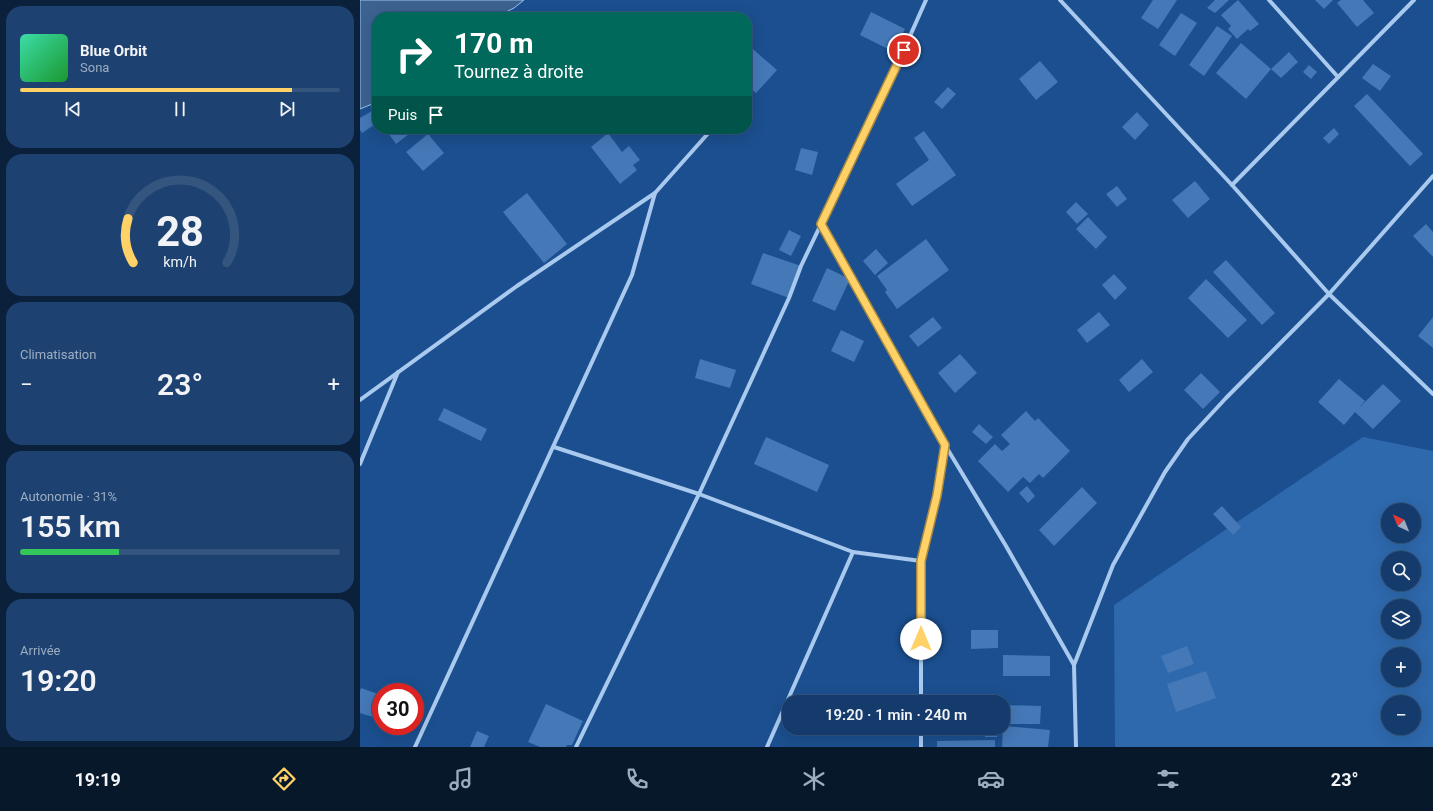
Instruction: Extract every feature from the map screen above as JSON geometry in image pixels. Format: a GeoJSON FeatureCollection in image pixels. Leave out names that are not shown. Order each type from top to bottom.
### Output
{"type":"FeatureCollection","features":[{"type":"Feature","properties":{"kind":"street"},"geometry":{"type":"LineString","coordinates":[[576,747],[699,494],[789,298],[800,266],[895,70],[926,0]]}},
{"type":"Feature","properties":{"kind":"street"},"geometry":{"type":"LineString","coordinates":[[1060,0],[1232,185],[1329,294],[1433,394]]}},
{"type":"Feature","properties":{"kind":"street"},"geometry":{"type":"LineString","coordinates":[[1269,0],[1338,77]]}},
{"type":"Feature","properties":{"kind":"street"},"geometry":{"type":"LineString","coordinates":[[1232,185],[1414,0]]}},
{"type":"Feature","properties":{"kind":"street"},"geometry":{"type":"LineString","coordinates":[[360,400],[517,286],[655,194],[708,134]]}},
{"type":"Feature","properties":{"kind":"street"},"geometry":{"type":"LineString","coordinates":[[1076,747],[1074,664],[1113,565],[1165,472],[1193,433],[1329,294],[1433,176]]}},
{"type":"Feature","properties":{"kind":"street"},"geometry":{"type":"LineString","coordinates":[[415,747],[632,275],[655,194]]}},
{"type":"Feature","properties":{"kind":"street"},"geometry":{"type":"LineString","coordinates":[[821,224],[945,445],[1006,546],[1074,664]]}},
{"type":"Feature","properties":{"kind":"street"},"geometry":{"type":"LineString","coordinates":[[360,464],[399,371]]}},
{"type":"Feature","properties":{"kind":"street"},"geometry":{"type":"LineString","coordinates":[[921,695],[921,561],[937,495],[945,445]]}},
{"type":"Feature","properties":{"kind":"street"},"geometry":{"type":"LineString","coordinates":[[554,447],[699,494],[852,552],[921,561]]}},
{"type":"Feature","properties":{"kind":"street"},"geometry":{"type":"LineString","coordinates":[[767,747],[852,552]]}},
{"type":"Feature","properties":{"kind":"street"},"geometry":{"type":"LineString","coordinates":[[921,735],[921,747]]}},
{"type":"Feature","properties":{"kind":"shaded area"},"geometry":{"type":"Polygon","coordinates":[[[360,0],[524,0],[506,12],[372,12],[372,104],[360,109],[360,0]]]}},
{"type":"Feature","properties":{"kind":"shaded area"},"geometry":{"type":"Polygon","coordinates":[[[1363,437],[1433,451],[1433,747],[1115,747],[1114,605],[1363,437]]]}},
{"type":"Feature","properties":{"kind":"building"},"geometry":{"type":"Polygon","coordinates":[[[1153,0],[1177,0],[1158,29],[1141,18],[1153,0]]]}},
{"type":"Feature","properties":{"kind":"building"},"geometry":{"type":"Polygon","coordinates":[[[1215,0],[1229,0],[1215,13],[1207,8],[1215,0]]]}},
{"type":"Feature","properties":{"kind":"building"},"geometry":{"type":"Polygon","coordinates":[[[1238,0],[1259,24],[1250,31],[1248,29],[1237,39],[1228,29],[1231,26],[1221,15],[1238,0]]]}},
{"type":"Feature","properties":{"kind":"building"},"geometry":{"type":"Polygon","coordinates":[[[1315,0],[1333,0],[1324,9],[1315,0]]]}},
{"type":"Feature","properties":{"kind":"building"},"geometry":{"type":"Polygon","coordinates":[[[1341,0],[1363,0],[1374,13],[1357,27],[1337,3],[1341,0]]]}},
{"type":"Feature","properties":{"kind":"building"},"geometry":{"type":"Polygon","coordinates":[[[871,12],[905,29],[894,52],[860,35],[871,12]]]}},
{"type":"Feature","properties":{"kind":"building"},"geometry":{"type":"Polygon","coordinates":[[[1181,13],[1197,23],[1175,56],[1159,45],[1181,13]]]}},
{"type":"Feature","properties":{"kind":"building"},"geometry":{"type":"Polygon","coordinates":[[[1217,26],[1232,36],[1204,76],[1189,65],[1217,26]]]}},
{"type":"Feature","properties":{"kind":"building"},"geometry":{"type":"Polygon","coordinates":[[[1241,43],[1271,69],[1246,99],[1216,73],[1241,43]]]}},
{"type":"Feature","properties":{"kind":"building"},"geometry":{"type":"Polygon","coordinates":[[[752,48],[777,70],[756,93],[752,89],[752,48]]]}},
{"type":"Feature","properties":{"kind":"building"},"geometry":{"type":"Polygon","coordinates":[[[1289,52],[1298,62],[1281,78],[1271,69],[1289,52]]]}},
{"type":"Feature","properties":{"kind":"building"},"geometry":{"type":"Polygon","coordinates":[[[1040,61],[1058,82],[1036,100],[1019,79],[1040,61]]]}},
{"type":"Feature","properties":{"kind":"building"},"geometry":{"type":"Polygon","coordinates":[[[1373,64],[1391,76],[1380,91],[1362,78],[1373,64]]]}},
{"type":"Feature","properties":{"kind":"building"},"geometry":{"type":"Polygon","coordinates":[[[1309,65],[1317,72],[1311,79],[1303,72],[1309,65]]]}},
{"type":"Feature","properties":{"kind":"building"},"geometry":{"type":"Polygon","coordinates":[[[948,87],[956,94],[942,109],[934,102],[948,87]]]}},
{"type":"Feature","properties":{"kind":"building"},"geometry":{"type":"Polygon","coordinates":[[[1367,94],[1423,154],[1410,166],[1354,106],[1367,94]]]}},
{"type":"Feature","properties":{"kind":"building"},"geometry":{"type":"Polygon","coordinates":[[[372,111],[372,126],[362,133],[360,130],[360,118],[372,111]]]}},
{"type":"Feature","properties":{"kind":"building"},"geometry":{"type":"Polygon","coordinates":[[[1137,112],[1149,125],[1135,140],[1122,127],[1137,112]]]}},
{"type":"Feature","properties":{"kind":"building"},"geometry":{"type":"Polygon","coordinates":[[[1334,128],[1339,134],[1329,144],[1323,138],[1334,128]]]}},
{"type":"Feature","properties":{"kind":"building"},"geometry":{"type":"Polygon","coordinates":[[[924,131],[956,175],[912,206],[896,184],[929,160],[914,138],[924,131]]]}},
{"type":"Feature","properties":{"kind":"building"},"geometry":{"type":"Polygon","coordinates":[[[389,134],[409,134],[396,144],[389,134]]]}},
{"type":"Feature","properties":{"kind":"building"},"geometry":{"type":"Polygon","coordinates":[[[428,134],[444,153],[423,171],[406,152],[428,134]]]}},
{"type":"Feature","properties":{"kind":"building"},"geometry":{"type":"Polygon","coordinates":[[[609,134],[622,152],[629,146],[640,160],[633,165],[637,170],[620,184],[591,147],[609,134]]]}},
{"type":"Feature","properties":{"kind":"building"},"geometry":{"type":"Polygon","coordinates":[[[801,148],[818,152],[812,175],[795,170],[801,148]]]}},
{"type":"Feature","properties":{"kind":"building"},"geometry":{"type":"Polygon","coordinates":[[[1195,181],[1210,199],[1188,218],[1172,200],[1195,181]]]}},
{"type":"Feature","properties":{"kind":"building"},"geometry":{"type":"Polygon","coordinates":[[[1117,186],[1127,199],[1117,207],[1106,194],[1117,186]]]}},
{"type":"Feature","properties":{"kind":"building"},"geometry":{"type":"Polygon","coordinates":[[[527,193],[567,244],[544,263],[503,212],[527,193]]]}},
{"type":"Feature","properties":{"kind":"building"},"geometry":{"type":"Polygon","coordinates":[[[1076,202],[1088,214],[1077,224],[1066,212],[1076,202]]]}},
{"type":"Feature","properties":{"kind":"building"},"geometry":{"type":"Polygon","coordinates":[[[1088,217],[1107,237],[1096,249],[1076,229],[1088,217]]]}},
{"type":"Feature","properties":{"kind":"building"},"geometry":{"type":"Polygon","coordinates":[[[1426,224],[1433,232],[1433,257],[1413,236],[1426,224]]]}},
{"type":"Feature","properties":{"kind":"building"},"geometry":{"type":"Polygon","coordinates":[[[789,230],[801,236],[791,256],[779,250],[789,230]]]}},
{"type":"Feature","properties":{"kind":"building"},"geometry":{"type":"Polygon","coordinates":[[[926,239],[949,270],[897,309],[885,292],[887,290],[877,276],[926,239]]]}},
{"type":"Feature","properties":{"kind":"building"},"geometry":{"type":"Polygon","coordinates":[[[876,249],[888,263],[875,275],[863,261],[876,249]]]}},
{"type":"Feature","properties":{"kind":"building"},"geometry":{"type":"Polygon","coordinates":[[[763,253],[801,266],[789,298],[751,284],[763,253]]]}},
{"type":"Feature","properties":{"kind":"building"},"geometry":{"type":"Polygon","coordinates":[[[1226,260],[1275,313],[1262,325],[1213,272],[1226,260]]]}},
{"type":"Feature","properties":{"kind":"building"},"geometry":{"type":"Polygon","coordinates":[[[827,268],[850,279],[835,311],[812,301],[827,268]]]}},
{"type":"Feature","properties":{"kind":"building"},"geometry":{"type":"Polygon","coordinates":[[[1114,274],[1127,288],[1115,300],[1102,285],[1114,274]]]}},
{"type":"Feature","properties":{"kind":"building"},"geometry":{"type":"Polygon","coordinates":[[[1206,279],[1247,320],[1228,338],[1188,298],[1206,279]]]}},
{"type":"Feature","properties":{"kind":"building"},"geometry":{"type":"Polygon","coordinates":[[[1099,312],[1110,325],[1087,343],[1077,330],[1099,312]]]}},
{"type":"Feature","properties":{"kind":"building"},"geometry":{"type":"Polygon","coordinates":[[[933,317],[942,328],[918,347],[909,336],[933,317]]]}},
{"type":"Feature","properties":{"kind":"building"},"geometry":{"type":"Polygon","coordinates":[[[1433,317],[1433,348],[1418,336],[1433,317]]]}},
{"type":"Feature","properties":{"kind":"building"},"geometry":{"type":"Polygon","coordinates":[[[841,330],[864,341],[854,362],[831,351],[841,330]]]}},
{"type":"Feature","properties":{"kind":"building"},"geometry":{"type":"Polygon","coordinates":[[[960,354],[977,373],[955,393],[938,373],[960,354]]]}},
{"type":"Feature","properties":{"kind":"building"},"geometry":{"type":"Polygon","coordinates":[[[700,359],[736,370],[730,388],[695,378],[700,359]]]}},
{"type":"Feature","properties":{"kind":"building"},"geometry":{"type":"Polygon","coordinates":[[[1142,359],[1153,372],[1129,392],[1119,380],[1142,359]]]}},
{"type":"Feature","properties":{"kind":"building"},"geometry":{"type":"Polygon","coordinates":[[[1201,373],[1220,392],[1203,409],[1184,390],[1201,373]]]}},
{"type":"Feature","properties":{"kind":"building"},"geometry":{"type":"Polygon","coordinates":[[[1339,379],[1365,401],[1358,409],[1383,384],[1401,401],[1373,429],[1355,412],[1344,425],[1318,402],[1339,379]]]}},
{"type":"Feature","properties":{"kind":"building"},"geometry":{"type":"Polygon","coordinates":[[[444,408],[487,429],[481,441],[438,420],[444,408]]]}},
{"type":"Feature","properties":{"kind":"building"},"geometry":{"type":"Polygon","coordinates":[[[1026,411],[1035,421],[1038,418],[1070,451],[1043,478],[1039,474],[1030,483],[1023,477],[1008,492],[978,461],[995,444],[1002,451],[1010,444],[1001,435],[1026,411]]]}},
{"type":"Feature","properties":{"kind":"building"},"geometry":{"type":"Polygon","coordinates":[[[979,424],[993,437],[986,444],[972,432],[979,424]]]}},
{"type":"Feature","properties":{"kind":"building"},"geometry":{"type":"Polygon","coordinates":[[[766,437],[829,465],[817,492],[754,464],[766,437]]]}},
{"type":"Feature","properties":{"kind":"building"},"geometry":{"type":"Polygon","coordinates":[[[1027,486],[1035,496],[1028,503],[1019,493],[1027,486]]]}},
{"type":"Feature","properties":{"kind":"building"},"geometry":{"type":"Polygon","coordinates":[[[1082,487],[1097,503],[1054,546],[1039,530],[1082,487]]]}},
{"type":"Feature","properties":{"kind":"building"},"geometry":{"type":"Polygon","coordinates":[[[1222,506],[1241,527],[1233,535],[1213,514],[1222,506]]]}},
{"type":"Feature","properties":{"kind":"building"},"geometry":{"type":"Polygon","coordinates":[[[971,630],[998,630],[998,648],[971,649],[971,630]]]}},
{"type":"Feature","properties":{"kind":"building"},"geometry":{"type":"Polygon","coordinates":[[[1187,646],[1194,664],[1168,673],[1161,656],[1187,646]]]}},
{"type":"Feature","properties":{"kind":"building"},"geometry":{"type":"Polygon","coordinates":[[[1003,655],[1050,656],[1050,676],[1003,676],[1003,655]]]}},
{"type":"Feature","properties":{"kind":"building"},"geometry":{"type":"Polygon","coordinates":[[[1206,671],[1216,698],[1176,712],[1167,684],[1206,671]]]}},
{"type":"Feature","properties":{"kind":"building"},"geometry":{"type":"Polygon","coordinates":[[[361,688],[372,692],[372,717],[360,713],[361,688]]]}},
{"type":"Feature","properties":{"kind":"building"},"geometry":{"type":"Polygon","coordinates":[[[546,704],[583,721],[572,745],[567,745],[566,747],[540,747],[528,742],[546,704]]]}},
{"type":"Feature","properties":{"kind":"building"},"geometry":{"type":"Polygon","coordinates":[[[1010,705],[1041,706],[1040,724],[1010,724],[1010,705]]]}},
{"type":"Feature","properties":{"kind":"building"},"geometry":{"type":"Polygon","coordinates":[[[1010,727],[1050,730],[1048,747],[1002,747],[1003,735],[1010,735],[1010,727]]]}},
{"type":"Feature","properties":{"kind":"building"},"geometry":{"type":"Polygon","coordinates":[[[477,731],[489,736],[484,747],[470,747],[477,731]]]}},
{"type":"Feature","properties":{"kind":"building"},"geometry":{"type":"Polygon","coordinates":[[[985,735],[997,735],[997,737],[985,737],[985,735]]]}},
{"type":"Feature","properties":{"kind":"building"},"geometry":{"type":"Polygon","coordinates":[[[995,740],[995,747],[937,747],[937,741],[995,740]]]}},
{"type":"Feature","properties":{"kind":"route"},"geometry":{"type":"LineString","coordinates":[[904,50],[821,224],[945,445],[937,495],[921,561],[921,639]]}}]}
